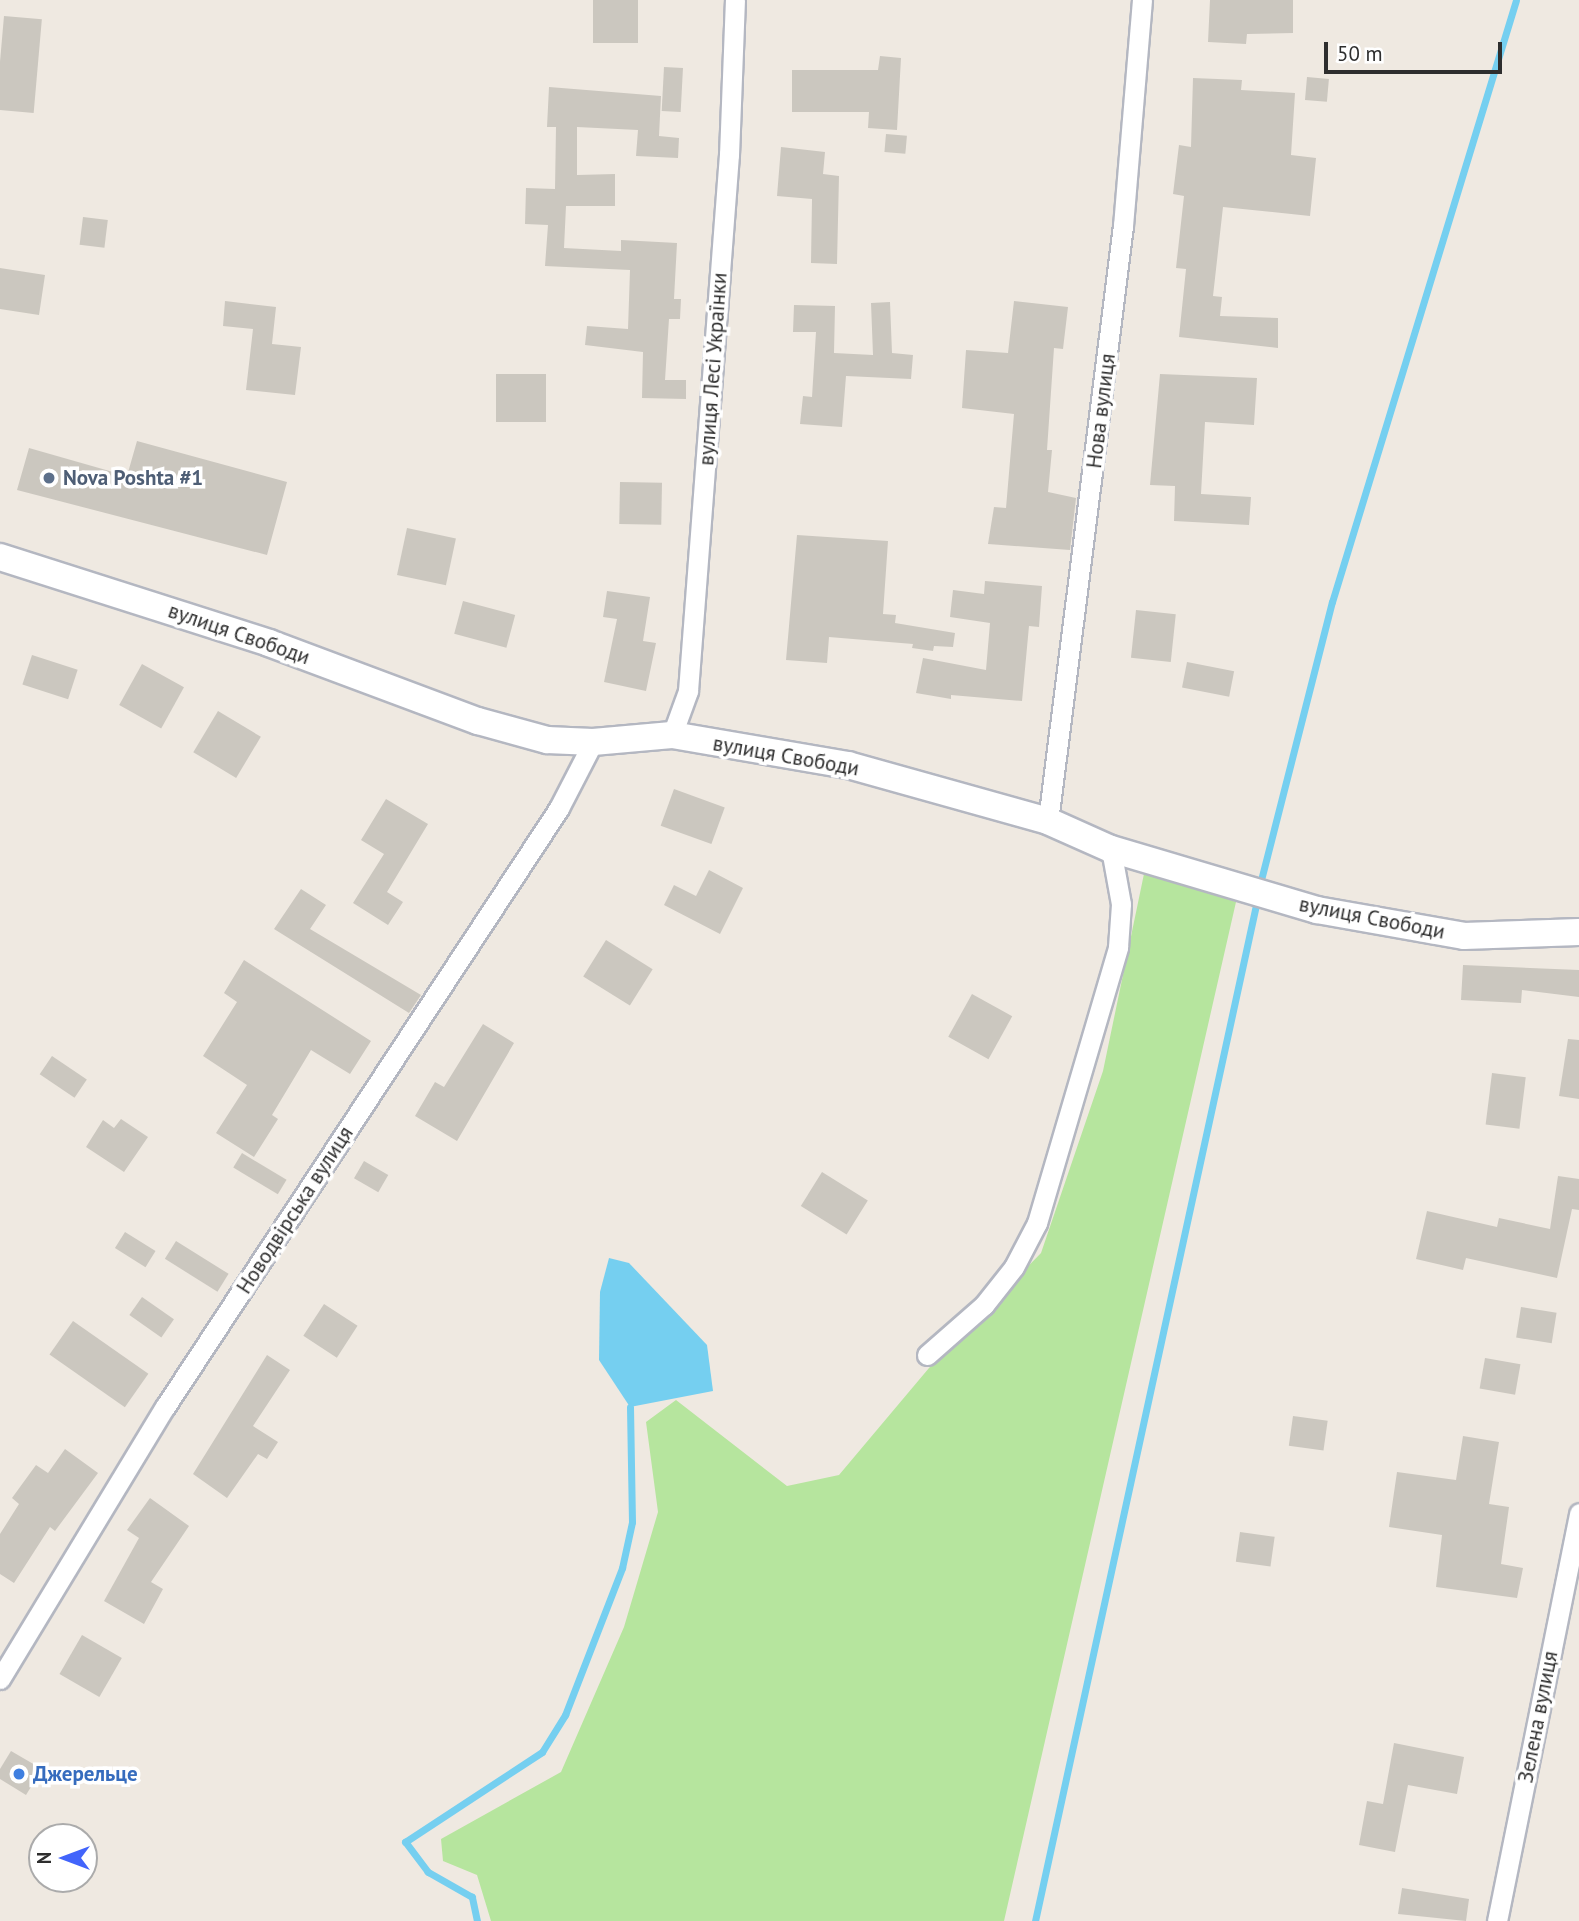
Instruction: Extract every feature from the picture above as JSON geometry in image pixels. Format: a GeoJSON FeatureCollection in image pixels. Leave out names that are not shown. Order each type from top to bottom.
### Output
{"type":"FeatureCollection","features":[{"type":"Feature","properties":{"kind":"main road","name":"вулиця Свободи"},"geometry":{"type":"LineString","coordinates":[[0,557],[269,643],[478,721],[547,740],[593,742],[672,735],[848,765],[1048,821],[1111,849],[1330,912],[1464,936],[1579,932]]}},
{"type":"Feature","properties":{"kind":"street","name":"вулиця Лесі Українки"},"geometry":{"type":"LineString","coordinates":[[672,735],[688,691],[729,155],[735,0]]}},
{"type":"Feature","properties":{"kind":"street","name":"Нова вулиця"},"geometry":{"type":"LineString","coordinates":[[1048,821],[1123,226],[1142,0]]}},
{"type":"Feature","properties":{"kind":"street","name":"Новодвірська вулиця"},"geometry":{"type":"LineString","coordinates":[[0,1679],[165,1407],[559,808],[593,742]]}},
{"type":"Feature","properties":{"kind":"street"},"geometry":{"type":"LineString","coordinates":[[927,1354],[984,1305],[1014,1267],[1037,1223],[1118,947],[1121,904],[1111,849]]}},
{"type":"Feature","properties":{"kind":"street","name":"Зелена вулиця"},"geometry":{"type":"LineString","coordinates":[[1497,1921],[1579,1513]]}},
{"type":"Feature","properties":{"kind":"green space"},"geometry":{"type":"Polygon","coordinates":[[[1145,869],[1236,902],[1004,1921],[491,1921],[477,1875],[443,1861],[441,1839],[561,1772],[624,1627],[658,1512],[646,1422],[676,1400],[787,1486],[839,1475],[929,1368],[1041,1253],[1103,1071],[1145,869]]]}},
{"type":"Feature","properties":{"kind":"water"},"geometry":{"type":"Polygon","coordinates":[[[609,1258],[629,1263],[707,1345],[713,1391],[630,1407],[599,1360],[600,1292],[609,1258]]]}},
{"type":"Feature","properties":{"kind":"building"},"geometry":{"type":"Polygon","coordinates":[[[593,0],[638,0],[638,43],[593,43],[593,0]]]}},
{"type":"Feature","properties":{"kind":"building"},"geometry":{"type":"Polygon","coordinates":[[[1210,0],[1293,0],[1293,33],[1247,34],[1246,44],[1208,42],[1210,0]]]}},
{"type":"Feature","properties":{"kind":"building"},"geometry":{"type":"Polygon","coordinates":[[[4,16],[42,19],[34,113],[0,110],[4,16]]]}},
{"type":"Feature","properties":{"kind":"building"},"geometry":{"type":"Polygon","coordinates":[[[880,56],[901,58],[897,130],[868,128],[869,112],[792,112],[792,70],[878,70],[880,56]]]}},
{"type":"Feature","properties":{"kind":"building"},"geometry":{"type":"Polygon","coordinates":[[[664,67],[683,68],[681,112],[662,111],[664,67]]]}},
{"type":"Feature","properties":{"kind":"building"},"geometry":{"type":"Polygon","coordinates":[[[1307,77],[1329,79],[1327,102],[1305,100],[1307,77]]]}},
{"type":"Feature","properties":{"kind":"building"},"geometry":{"type":"Polygon","coordinates":[[[1193,78],[1242,80],[1241,90],[1295,93],[1291,155],[1316,158],[1310,216],[1223,207],[1213,296],[1222,297],[1220,316],[1278,318],[1278,348],[1179,337],[1186,269],[1176,268],[1184,196],[1173,194],[1179,145],[1191,147],[1193,78]]]}},
{"type":"Feature","properties":{"kind":"building"},"geometry":{"type":"Polygon","coordinates":[[[549,87],[661,96],[659,136],[679,138],[678,158],[636,156],[638,130],[577,127],[577,175],[615,174],[615,206],[566,206],[564,248],[621,251],[621,240],[677,243],[674,299],[681,299],[680,319],[669,319],[665,380],[686,380],[686,399],[642,398],[643,352],[585,345],[587,326],[628,329],[630,270],[545,266],[548,225],[525,224],[526,188],[555,189],[556,127],[547,127],[549,87]]]}},
{"type":"Feature","properties":{"kind":"building"},"geometry":{"type":"Polygon","coordinates":[[[886,134],[907,136],[905,154],[884,152],[886,134]]]}},
{"type":"Feature","properties":{"kind":"building"},"geometry":{"type":"Polygon","coordinates":[[[781,147],[825,152],[823,174],[839,176],[837,264],[811,263],[812,199],[777,196],[781,147]]]}},
{"type":"Feature","properties":{"kind":"building"},"geometry":{"type":"Polygon","coordinates":[[[83,217],[108,220],[104,248],[80,245],[83,217]]]}},
{"type":"Feature","properties":{"kind":"building"},"geometry":{"type":"Polygon","coordinates":[[[0,268],[45,275],[39,315],[0,309],[0,268]]]}},
{"type":"Feature","properties":{"kind":"building"},"geometry":{"type":"Polygon","coordinates":[[[225,301],[276,307],[272,344],[301,347],[295,395],[246,390],[253,329],[223,326],[225,301]]]}},
{"type":"Feature","properties":{"kind":"building"},"geometry":{"type":"Polygon","coordinates":[[[1014,301],[1068,307],[1063,349],[1054,348],[1047,450],[1052,450],[1048,492],[1076,498],[1070,550],[988,544],[994,507],[1006,508],[1014,414],[962,408],[966,350],[1008,353],[1014,301]]]}},
{"type":"Feature","properties":{"kind":"building"},"geometry":{"type":"Polygon","coordinates":[[[890,302],[892,353],[913,355],[911,379],[846,376],[842,427],[800,424],[803,396],[812,397],[816,332],[793,332],[794,305],[835,306],[834,353],[873,355],[871,303],[890,302]]]}},
{"type":"Feature","properties":{"kind":"building"},"geometry":{"type":"Polygon","coordinates":[[[496,374],[546,374],[546,422],[496,422],[496,374]]]}},
{"type":"Feature","properties":{"kind":"building"},"geometry":{"type":"Polygon","coordinates":[[[1160,374],[1257,378],[1254,425],[1205,422],[1201,494],[1251,497],[1249,525],[1174,521],[1175,486],[1150,485],[1160,374]]]}},
{"type":"Feature","properties":{"kind":"building"},"geometry":{"type":"Polygon","coordinates":[[[137,441],[287,482],[267,555],[17,490],[29,448],[127,476],[137,441]]]}},
{"type":"Feature","properties":{"kind":"building"},"geometry":{"type":"Polygon","coordinates":[[[620,482],[662,483],[661,525],[619,524],[620,482]]]}},
{"type":"Feature","properties":{"kind":"building"},"geometry":{"type":"Polygon","coordinates":[[[407,528],[456,538],[446,585],[397,575],[407,528]]]}},
{"type":"Feature","properties":{"kind":"building"},"geometry":{"type":"Polygon","coordinates":[[[797,535],[888,541],[883,614],[896,615],[895,623],[955,633],[953,647],[934,646],[933,651],[912,648],[913,644],[829,637],[827,663],[786,660],[797,535]]]}},
{"type":"Feature","properties":{"kind":"building"},"geometry":{"type":"Polygon","coordinates":[[[985,581],[1042,586],[1039,627],[1029,626],[1022,701],[951,695],[951,699],[916,693],[923,658],[986,670],[990,623],[950,617],[953,590],[984,594],[985,581]]]}},
{"type":"Feature","properties":{"kind":"building"},"geometry":{"type":"Polygon","coordinates":[[[607,591],[650,597],[643,641],[656,643],[646,691],[604,682],[617,619],[603,617],[607,591]]]}},
{"type":"Feature","properties":{"kind":"building"},"geometry":{"type":"Polygon","coordinates":[[[463,601],[515,615],[506,648],[454,634],[463,601]]]}},
{"type":"Feature","properties":{"kind":"building"},"geometry":{"type":"Polygon","coordinates":[[[1136,610],[1176,614],[1171,662],[1131,658],[1136,610]]]}},
{"type":"Feature","properties":{"kind":"building"},"geometry":{"type":"Polygon","coordinates":[[[32,655],[78,670],[68,699],[22,684],[32,655]]]}},
{"type":"Feature","properties":{"kind":"building"},"geometry":{"type":"Polygon","coordinates":[[[1187,662],[1234,671],[1229,697],[1182,688],[1187,662]]]}},
{"type":"Feature","properties":{"kind":"building"},"geometry":{"type":"Polygon","coordinates":[[[142,664],[184,687],[161,728],[119,705],[142,664]]]}},
{"type":"Feature","properties":{"kind":"building"},"geometry":{"type":"Polygon","coordinates":[[[218,711],[261,737],[236,778],[193,752],[218,711]]]}},
{"type":"Feature","properties":{"kind":"building"},"geometry":{"type":"Polygon","coordinates":[[[674,789],[725,807],[711,844],[661,826],[674,789]]]}},
{"type":"Feature","properties":{"kind":"building"},"geometry":{"type":"Polygon","coordinates":[[[386,799],[428,824],[387,892],[403,902],[388,925],[353,903],[384,854],[361,840],[386,799]]]}},
{"type":"Feature","properties":{"kind":"building"},"geometry":{"type":"Polygon","coordinates":[[[709,870],[743,888],[720,934],[664,905],[674,885],[696,896],[709,870]]]}},
{"type":"Feature","properties":{"kind":"building"},"geometry":{"type":"Polygon","coordinates":[[[301,889],[326,905],[310,929],[421,995],[409,1013],[274,929],[301,889]]]}},
{"type":"Feature","properties":{"kind":"building"},"geometry":{"type":"Polygon","coordinates":[[[606,940],[653,969],[630,1006],[583,976],[606,940]]]}},
{"type":"Feature","properties":{"kind":"building"},"geometry":{"type":"Polygon","coordinates":[[[244,960],[371,1041],[350,1074],[311,1050],[272,1115],[278,1119],[254,1157],[216,1133],[247,1085],[203,1056],[237,1002],[224,993],[244,960]]]}},
{"type":"Feature","properties":{"kind":"building"},"geometry":{"type":"Polygon","coordinates":[[[1463,965],[1579,970],[1579,997],[1522,990],[1521,1003],[1461,1000],[1463,965]]]}},
{"type":"Feature","properties":{"kind":"building"},"geometry":{"type":"Polygon","coordinates":[[[972,994],[1012,1016],[988,1059],[948,1037],[972,994]]]}},
{"type":"Feature","properties":{"kind":"building"},"geometry":{"type":"Polygon","coordinates":[[[483,1024],[514,1043],[457,1141],[415,1116],[435,1082],[444,1087],[483,1024]]]}},
{"type":"Feature","properties":{"kind":"building"},"geometry":{"type":"Polygon","coordinates":[[[1568,1039],[1579,1040],[1579,1099],[1559,1096],[1568,1039]]]}},
{"type":"Feature","properties":{"kind":"building"},"geometry":{"type":"Polygon","coordinates":[[[52,1056],[87,1079],[75,1098],[40,1074],[52,1056]]]}},
{"type":"Feature","properties":{"kind":"building"},"geometry":{"type":"Polygon","coordinates":[[[1492,1073],[1526,1077],[1519,1129],[1486,1125],[1492,1073]]]}},
{"type":"Feature","properties":{"kind":"building"},"geometry":{"type":"Polygon","coordinates":[[[121,1119],[148,1137],[124,1172],[86,1147],[103,1120],[114,1128],[121,1119]]]}},
{"type":"Feature","properties":{"kind":"building"},"geometry":{"type":"Polygon","coordinates":[[[242,1153],[287,1180],[278,1194],[233,1168],[242,1153]]]}},
{"type":"Feature","properties":{"kind":"building"},"geometry":{"type":"Polygon","coordinates":[[[364,1161],[388,1175],[378,1192],[354,1178],[364,1161]]]}},
{"type":"Feature","properties":{"kind":"building"},"geometry":{"type":"Polygon","coordinates":[[[822,1172],[868,1201],[847,1235],[801,1206],[822,1172]]]}},
{"type":"Feature","properties":{"kind":"building"},"geometry":{"type":"Polygon","coordinates":[[[1558,1176],[1579,1179],[1579,1210],[1572,1209],[1557,1278],[1466,1258],[1463,1270],[1416,1259],[1427,1211],[1497,1227],[1499,1218],[1550,1229],[1558,1176]]]}},
{"type":"Feature","properties":{"kind":"building"},"geometry":{"type":"Polygon","coordinates":[[[125,1232],[156,1251],[145,1267],[115,1248],[125,1232]]]}},
{"type":"Feature","properties":{"kind":"building"},"geometry":{"type":"Polygon","coordinates":[[[176,1241],[229,1274],[217,1292],[165,1259],[176,1241]]]}},
{"type":"Feature","properties":{"kind":"building"},"geometry":{"type":"Polygon","coordinates":[[[142,1297],[174,1319],[161,1337],[129,1315],[142,1297]]]}},
{"type":"Feature","properties":{"kind":"building"},"geometry":{"type":"Polygon","coordinates":[[[324,1304],[358,1326],[337,1358],[303,1336],[324,1304]]]}},
{"type":"Feature","properties":{"kind":"building"},"geometry":{"type":"Polygon","coordinates":[[[1521,1307],[1557,1313],[1552,1343],[1516,1338],[1521,1307]]]}},
{"type":"Feature","properties":{"kind":"building"},"geometry":{"type":"Polygon","coordinates":[[[73,1321],[148,1374],[125,1407],[49,1355],[73,1321]]]}},
{"type":"Feature","properties":{"kind":"building"},"geometry":{"type":"Polygon","coordinates":[[[267,1355],[290,1370],[253,1426],[278,1442],[267,1459],[258,1454],[227,1498],[193,1474],[267,1355]]]}},
{"type":"Feature","properties":{"kind":"building"},"geometry":{"type":"Polygon","coordinates":[[[1485,1358],[1520,1364],[1515,1395],[1480,1389],[1485,1358]]]}},
{"type":"Feature","properties":{"kind":"building"},"geometry":{"type":"Polygon","coordinates":[[[1293,1416],[1328,1421],[1323,1451],[1289,1446],[1293,1416]]]}},
{"type":"Feature","properties":{"kind":"building"},"geometry":{"type":"Polygon","coordinates":[[[1463,1436],[1499,1442],[1489,1504],[1509,1507],[1501,1564],[1523,1568],[1517,1598],[1436,1587],[1442,1535],[1389,1527],[1397,1472],[1456,1480],[1463,1436]]]}},
{"type":"Feature","properties":{"kind":"building"},"geometry":{"type":"Polygon","coordinates":[[[65,1449],[98,1473],[55,1531],[50,1527],[14,1583],[0,1574],[0,1534],[19,1504],[12,1498],[36,1465],[48,1473],[65,1449]]]}},
{"type":"Feature","properties":{"kind":"building"},"geometry":{"type":"Polygon","coordinates":[[[150,1498],[189,1526],[151,1582],[163,1589],[144,1624],[104,1601],[139,1538],[127,1530],[150,1498]]]}},
{"type":"Feature","properties":{"kind":"building"},"geometry":{"type":"Polygon","coordinates":[[[1240,1532],[1275,1537],[1270,1567],[1236,1562],[1240,1532]]]}},
{"type":"Feature","properties":{"kind":"building"},"geometry":{"type":"Polygon","coordinates":[[[82,1635],[122,1658],[99,1697],[60,1674],[82,1635]]]}},
{"type":"Feature","properties":{"kind":"building"},"geometry":{"type":"Polygon","coordinates":[[[1394,1743],[1464,1757],[1457,1794],[1408,1785],[1395,1852],[1359,1845],[1367,1801],[1383,1804],[1394,1743]]]}},
{"type":"Feature","properties":{"kind":"building","name":"Джерельце"},"geometry":{"type":"Polygon","coordinates":[[[11,1751],[42,1769],[26,1795],[0,1779],[0,1769],[11,1751]]]}},
{"type":"Feature","properties":{"kind":"building"},"geometry":{"type":"Polygon","coordinates":[[[1402,1888],[1469,1899],[1466,1921],[1398,1914],[1402,1888]]]}},
{"type":"Feature","properties":{"kind":"waterway"},"geometry":{"type":"LineString","coordinates":[[1261,880],[1332,602],[1516,0]]}},
{"type":"Feature","properties":{"kind":"waterway"},"geometry":{"type":"LineString","coordinates":[[1035,1921],[1256,905]]}},
{"type":"Feature","properties":{"kind":"waterway"},"geometry":{"type":"LineString","coordinates":[[477,1921],[472,1897],[428,1872],[405,1842],[542,1752],[565,1715],[622,1568],[632,1522],[630,1407]]}},
{"type":"Feature","properties":{"kind":"place","name":"Nova Poshta #1"},"geometry":{"type":"Point","coordinates":[49,478]}},
{"type":"Feature","properties":{"kind":"place","name":"Джерельце"},"geometry":{"type":"Point","coordinates":[19,1774]}}]}
